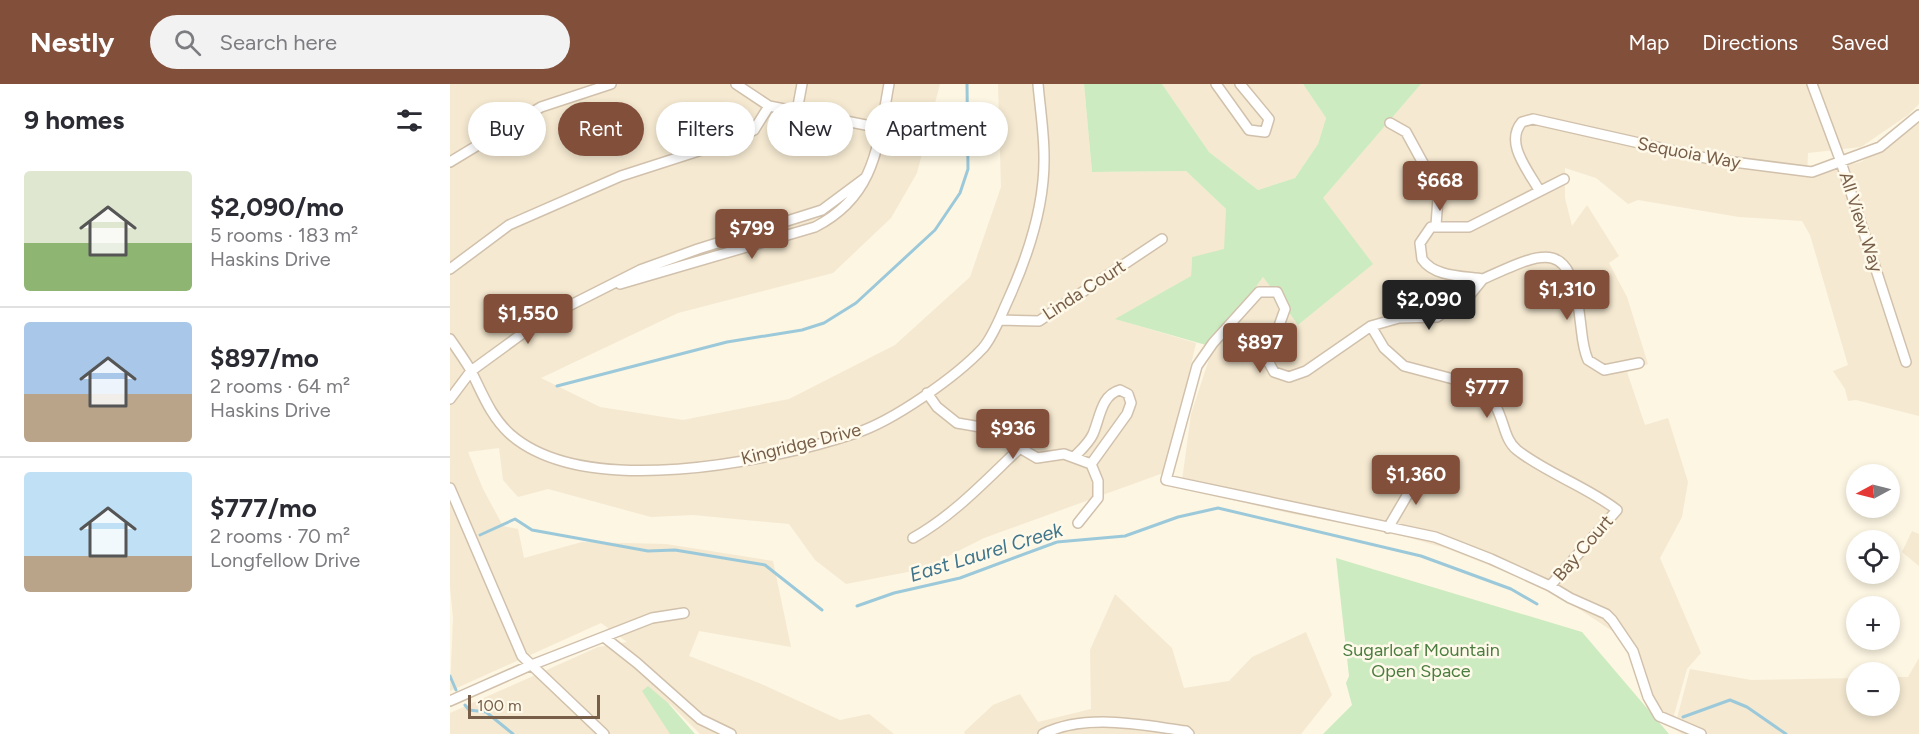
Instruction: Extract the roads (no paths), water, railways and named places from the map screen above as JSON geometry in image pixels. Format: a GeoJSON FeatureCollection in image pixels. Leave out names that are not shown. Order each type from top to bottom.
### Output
{"type":"FeatureCollection","features":[{"type":"Feature","properties":{"kind":"street"},"geometry":{"type":"LineString","coordinates":[[450,162],[541,107],[610,84]]}},
{"type":"Feature","properties":{"kind":"street"},"geometry":{"type":"LineString","coordinates":[[736,84],[767,105]]}},
{"type":"Feature","properties":{"kind":"street"},"geometry":{"type":"LineString","coordinates":[[799,102],[802,84]]}},
{"type":"Feature","properties":{"kind":"street"},"geometry":{"type":"LineString","coordinates":[[886,102],[889,84]]}},
{"type":"Feature","properties":{"kind":"street","name":"Kingridge Drive"},"geometry":{"type":"LineString","coordinates":[[450,339],[471,370],[486,404],[510,434],[556,461],[579,466],[670,471],[768,456],[857,433],[898,413],[927,393],[984,347],[999,320],[1023,268],[1038,215],[1045,158],[1038,84]]}},
{"type":"Feature","properties":{"kind":"street"},"geometry":{"type":"LineString","coordinates":[[1216,84],[1249,130],[1265,132],[1269,119],[1240,84]]}},
{"type":"Feature","properties":{"kind":"street","name":"All View Way"},"geometry":{"type":"LineString","coordinates":[[1812,84],[1841,162],[1906,362]]}},
{"type":"Feature","properties":{"kind":"street"},"geometry":{"type":"LineString","coordinates":[[450,269],[509,225],[621,176],[739,138],[754,130],[767,109]]}},
{"type":"Feature","properties":{"kind":"street","name":"Sequoia Way"},"geometry":{"type":"LineString","coordinates":[[1539,190],[1516,151],[1515,139],[1522,122],[1533,119],[1710,159],[1812,172],[1880,147],[1919,115]]}},
{"type":"Feature","properties":{"kind":"street"},"geometry":{"type":"LineString","coordinates":[[1390,123],[1406,132],[1435,186],[1438,207],[1436,225]]}},
{"type":"Feature","properties":{"kind":"street"},"geometry":{"type":"LineString","coordinates":[[450,399],[471,370],[541,320],[640,270],[822,210],[865,178],[875,156]]}},
{"type":"Feature","properties":{"kind":"street"},"geometry":{"type":"LineString","coordinates":[[1483,279],[1440,272],[1425,263],[1420,243],[1425,234],[1436,225],[1469,227],[1564,179]]}},
{"type":"Feature","properties":{"kind":"street","name":"Linda Court"},"geometry":{"type":"LineString","coordinates":[[999,320],[1039,321],[1162,239]]}},
{"type":"Feature","properties":{"kind":"street"},"geometry":{"type":"LineString","coordinates":[[1639,363],[1604,370],[1588,360],[1576,285],[1570,271],[1549,256],[1534,256],[1483,279],[1470,295],[1437,317],[1399,318],[1371,326],[1306,371],[1289,377],[1274,372],[1267,359],[1272,339],[1285,309],[1277,292],[1259,292],[1213,343],[1197,366],[1166,480],[1435,537],[1550,586],[1606,614],[1633,651],[1648,697],[1659,716],[1701,734]]}},
{"type":"Feature","properties":{"kind":"street","name":"Bay Court"},"geometry":{"type":"LineString","coordinates":[[1371,326],[1384,348],[1404,366],[1476,385],[1485,391],[1494,401],[1517,450],[1601,498],[1617,510],[1550,586]]}},
{"type":"Feature","properties":{"kind":"street"},"geometry":{"type":"LineString","coordinates":[[1074,457],[1092,436],[1105,401],[1111,392],[1120,390],[1128,394],[1131,404],[1127,414],[1091,464]]}},
{"type":"Feature","properties":{"kind":"street"},"geometry":{"type":"LineString","coordinates":[[927,393],[937,407],[957,423],[1004,431],[1020,448],[1037,458],[1064,454],[1091,464],[1098,481],[1098,498],[1078,523]]}},
{"type":"Feature","properties":{"kind":"street"},"geometry":{"type":"LineString","coordinates":[[913,538],[931,528],[964,501],[1020,448]]}},
{"type":"Feature","properties":{"kind":"street"},"geometry":{"type":"LineString","coordinates":[[1388,528],[1422,471]]}},
{"type":"Feature","properties":{"kind":"street"},"geometry":{"type":"LineString","coordinates":[[450,488],[522,656],[529,666],[604,734]]}},
{"type":"Feature","properties":{"kind":"street"},"geometry":{"type":"LineString","coordinates":[[450,701],[529,666],[652,618],[684,613]]}},
{"type":"Feature","properties":{"kind":"street"},"geometry":{"type":"LineString","coordinates":[[604,637],[638,663],[700,719],[731,734]]}},
{"type":"Feature","properties":{"kind":"street"},"geometry":{"type":"LineString","coordinates":[[1043,734],[1060,726],[1074,724],[1134,724],[1186,731],[1190,734]]}},
{"type":"Feature","properties":{"kind":"street"},"geometry":{"type":"LineString","coordinates":[[1134,724],[1145,734]]}},
{"type":"Feature","properties":{"kind":"waterway"},"geometry":{"type":"LineString","coordinates":[[557,386],[727,342],[802,330],[824,323],[856,303],[935,230],[960,193],[968,169],[967,84]]}},
{"type":"Feature","properties":{"kind":"waterway","name":"East Laurel Creek"},"geometry":{"type":"LineString","coordinates":[[857,606],[894,593],[960,578],[1057,542],[1125,536],[1178,517],[1218,508],[1421,556],[1511,589],[1537,604]]}},
{"type":"Feature","properties":{"kind":"waterway","name":"East Laurel Creek"},"geometry":{"type":"LineString","coordinates":[[480,535],[515,519],[532,530],[648,551],[675,550],[765,565],[822,610]]}},
{"type":"Feature","properties":{"kind":"waterway"},"geometry":{"type":"LineString","coordinates":[[450,676],[456,690]]}},
{"type":"Feature","properties":{"kind":"waterway","name":"East Laurel Creek"},"geometry":{"type":"LineString","coordinates":[[1683,717],[1730,700],[1747,707],[1786,734]]}},
{"type":"Feature","properties":{"kind":"waterway"},"geometry":{"type":"LineString","coordinates":[[465,705],[469,710],[486,712],[513,734]]}},
{"type":"Feature","properties":{"kind":"park label","name":"Sugarloaf Mountain Open Space"},"geometry":{"type":"Point","coordinates":[1421,660]}}]}
